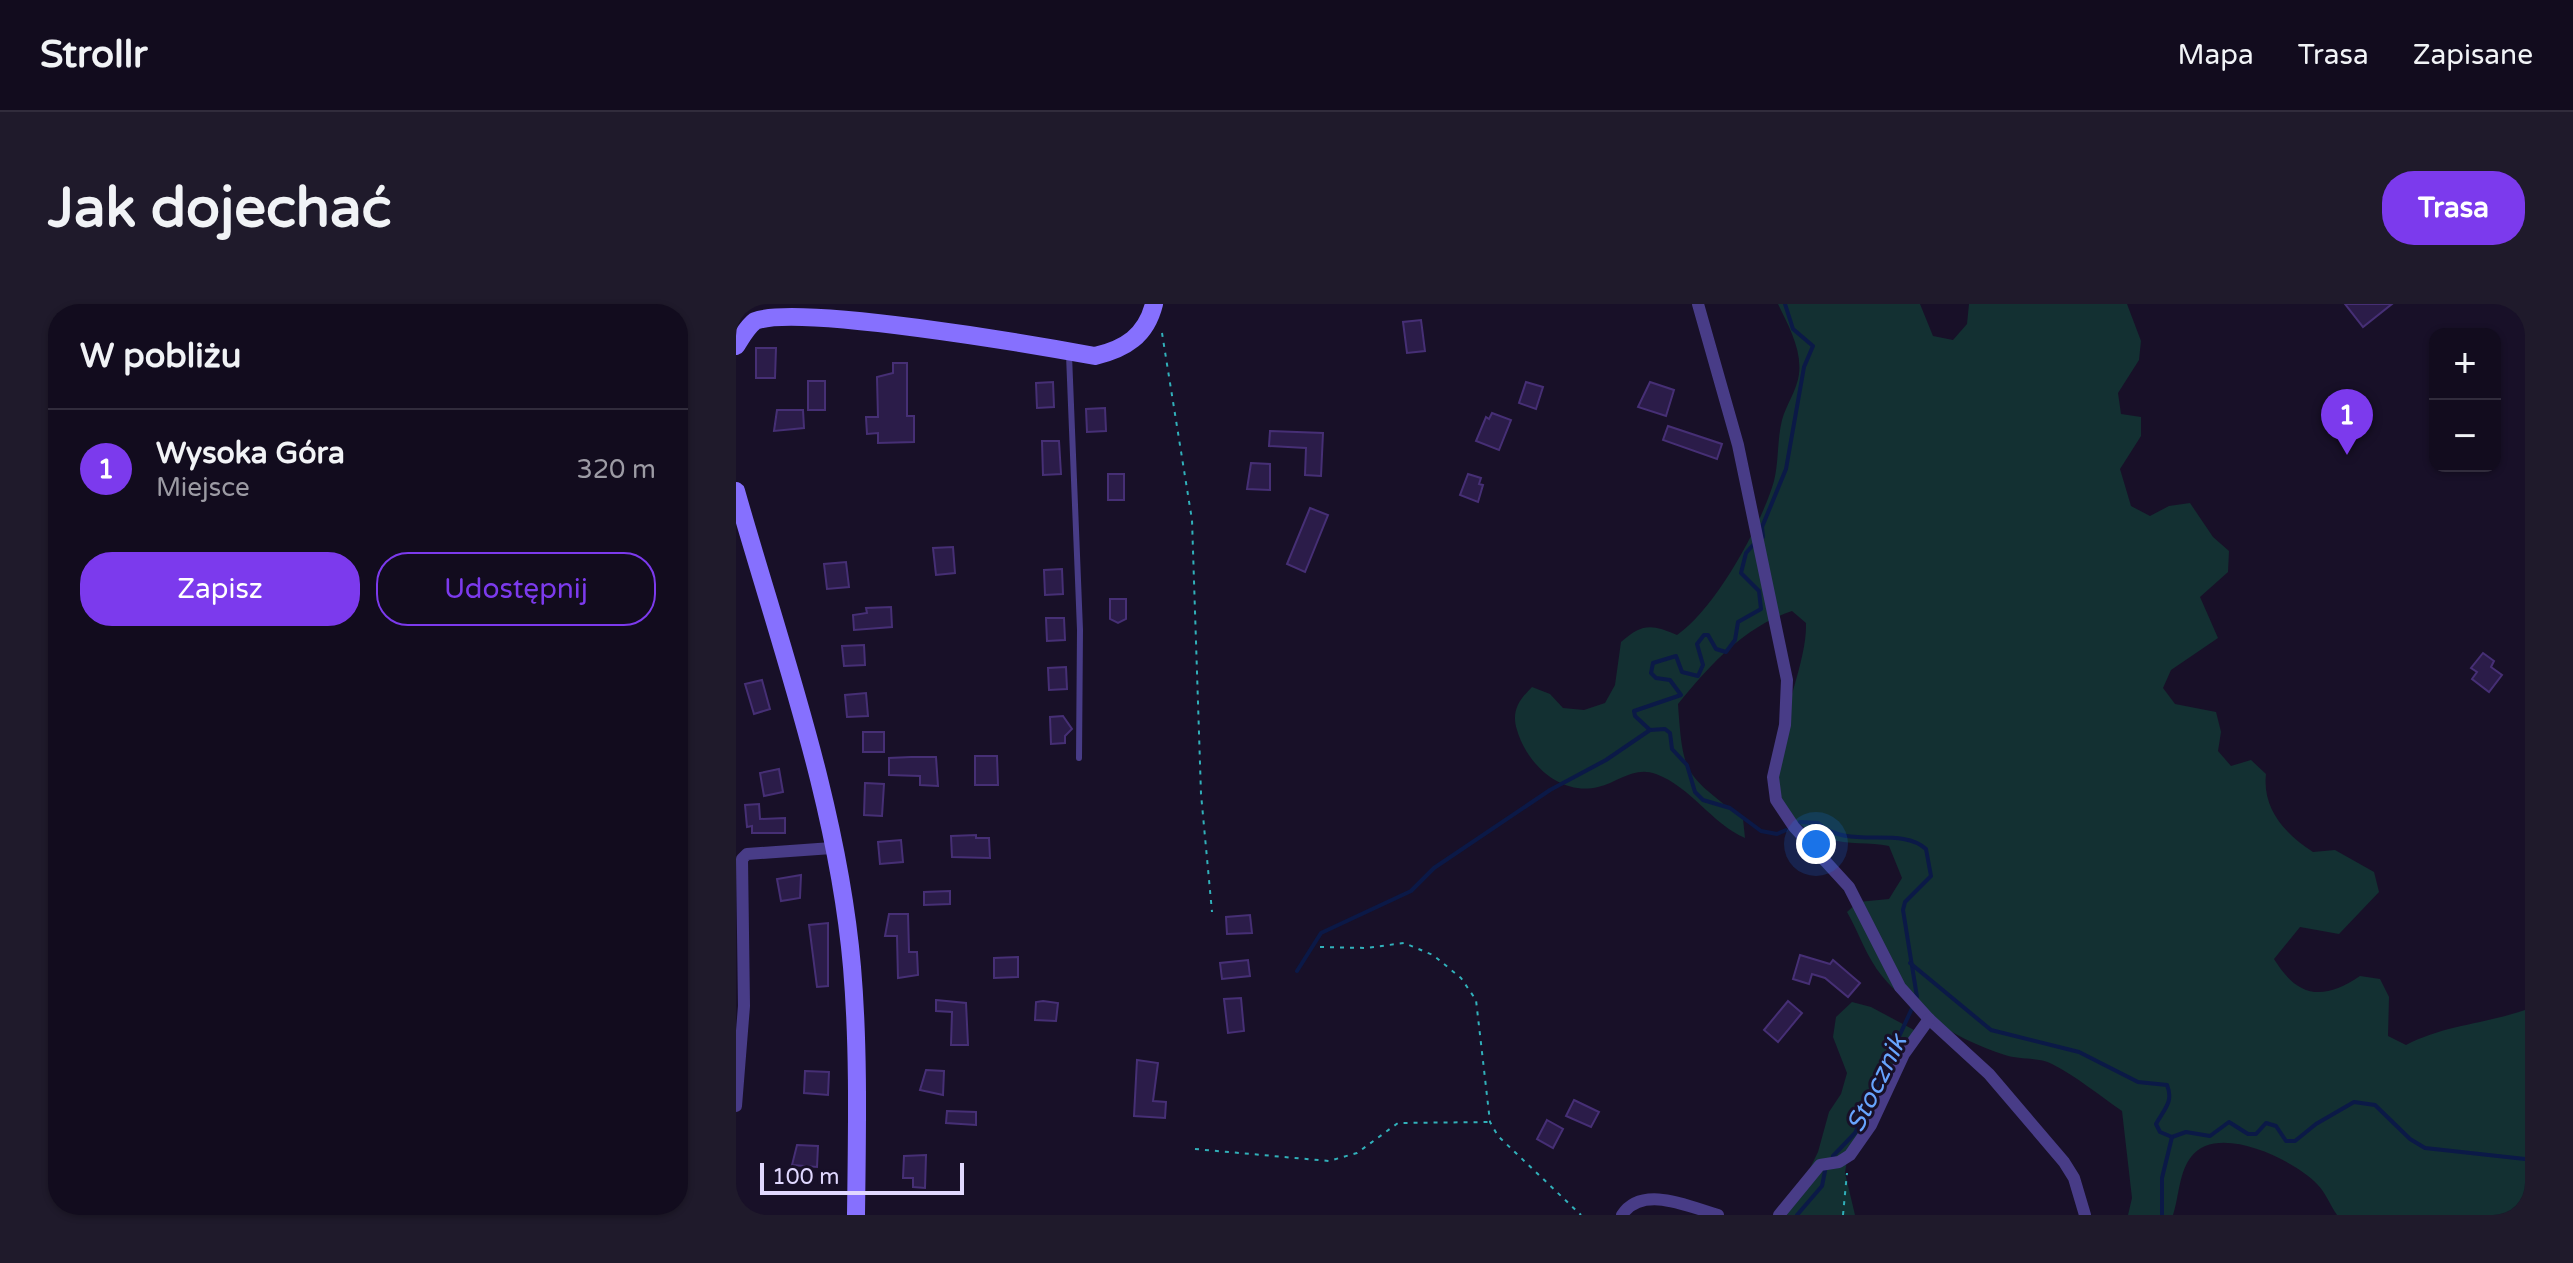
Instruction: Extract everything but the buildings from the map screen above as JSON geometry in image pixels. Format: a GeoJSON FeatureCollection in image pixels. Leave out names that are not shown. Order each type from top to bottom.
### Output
{"type":"FeatureCollection","features":[{"type":"Feature","properties":{"kind":"street"},"geometry":{"type":"LineString","coordinates":[[736,346],[756,320],[780,312],[854,312],[1095,356],[1121,350],[1138,334],[1154,304]]}},
{"type":"Feature","properties":{"kind":"street"},"geometry":{"type":"LineString","coordinates":[[1698,304],[1738,445],[1787,680],[1785,725],[1773,777],[1776,800],[1794,827],[1849,887],[1887,967],[1929,1019],[1989,1074],[2042,1134],[2074,1178],[2085,1215]]}},
{"type":"Feature","properties":{"kind":"street"},"geometry":{"type":"LineString","coordinates":[[736,491],[821,793],[852,965],[856,1215]]}},
{"type":"Feature","properties":{"kind":"street"},"geometry":{"type":"LineString","coordinates":[[736,1106],[744,1006],[742,859],[747,854],[832,848]]}},
{"type":"Feature","properties":{"kind":"street"},"geometry":{"type":"LineString","coordinates":[[1779,1215],[1820,1165],[1839,1162],[1850,1155],[1871,1125],[1904,1054],[1929,1019]]}},
{"type":"Feature","properties":{"kind":"street"},"geometry":{"type":"LineString","coordinates":[[1622,1215],[1637,1201],[1658,1198],[1718,1215]]}},
{"type":"Feature","properties":{"kind":"lane"},"geometry":{"type":"LineString","coordinates":[[1069,351],[1080,630],[1079,758]]}},
{"type":"Feature","properties":{"kind":"path"},"geometry":{"type":"LineString","coordinates":[[1166,344],[1192,520],[1201,794],[1212,912]]}},
{"type":"Feature","properties":{"kind":"path"},"geometry":{"type":"LineString","coordinates":[[1320,947],[1366,948],[1404,943],[1433,955],[1461,978],[1476,1000],[1490,1122],[1498,1136],[1581,1215]]}},
{"type":"Feature","properties":{"kind":"path"},"geometry":{"type":"LineString","coordinates":[[1195,1149],[1329,1161],[1357,1153],[1398,1123],[1490,1122]]}},
{"type":"Feature","properties":{"kind":"path"},"geometry":{"type":"LineString","coordinates":[[1843,1215],[1850,1155]]}},
{"type":"Feature","properties":{"kind":"green space"},"geometry":{"type":"Polygon","coordinates":[[[1778,304],[1920,304],[1933,336],[1953,340],[1967,324],[1969,304],[2127,304],[2141,341],[2139,360],[2118,393],[2121,414],[2141,417],[2141,436],[2120,469],[2131,506],[2150,516],[2169,506],[2190,503],[2213,537],[2229,551],[2228,572],[2200,597],[2218,638],[2171,670],[2163,688],[2175,704],[2216,712],[2221,732],[2218,751],[2231,766],[2251,760],[2266,774],[2272,809],[2293,837],[2313,852],[2335,850],[2374,872],[2379,892],[2339,934],[2300,927],[2274,959],[2292,982],[2312,992],[2334,989],[2360,976],[2380,979],[2389,997],[2388,1036],[2406,1045],[2435,1033],[2525,1010],[2525,1215],[2337,1215],[2317,1184],[2291,1165],[2255,1148],[2218,1143],[2203,1147],[2187,1163],[2173,1215],[2128,1215],[2132,1198],[2122,1111],[2052,1064],[2005,1055],[1972,1042],[1938,1024],[1907,1001],[1882,976],[1847,912],[1858,902],[1889,899],[1902,878],[1889,846],[1829,839],[1799,823],[1782,800],[1777,773],[1780,743],[1803,650],[1806,623],[1792,611],[1743,637],[1715,662],[1678,704],[1682,747],[1691,772],[1743,819],[1745,838],[1722,824],[1680,787],[1656,774],[1634,773],[1606,785],[1584,789],[1558,782],[1537,765],[1522,743],[1515,723],[1517,706],[1527,692],[1532,687],[1550,694],[1563,708],[1584,710],[1605,703],[1615,685],[1621,642],[1635,631],[1648,627],[1677,635],[1692,623],[1721,587],[1748,543],[1774,481],[1782,420],[1799,374],[1796,346],[1778,304]]]}},
{"type":"Feature","properties":{"kind":"green space"},"geometry":{"type":"Polygon","coordinates":[[[1852,1002],[1871,1007],[1914,1030],[1848,1153],[1845,1173],[1855,1215],[1787,1215],[1818,1152],[1829,1112],[1841,1094],[1847,1073],[1833,1037],[1836,1017],[1852,1002]]]}},
{"type":"Feature","properties":{"kind":"waterway"},"geometry":{"type":"LineString","coordinates":[[1763,537],[1762,527],[1786,469],[1804,367],[1813,346],[1793,329],[1785,304]]}},
{"type":"Feature","properties":{"kind":"waterway"},"geometry":{"type":"LineString","coordinates":[[1753,545],[1746,553],[1741,573],[1759,591],[1761,609],[1738,622],[1735,640],[1726,652],[1716,649],[1708,635],[1704,635],[1697,644],[1703,665],[1698,676],[1682,672],[1676,656],[1653,663],[1651,673],[1656,678],[1670,680],[1681,695],[1634,711],[1635,716],[1650,730],[1665,729],[1670,733],[1672,749],[1687,765],[1695,792],[1703,800],[1730,808],[1761,831],[1777,834],[1786,830]]}},
{"type":"Feature","properties":{"kind":"waterway"},"geometry":{"type":"LineString","coordinates":[[1297,971],[1321,933],[1411,891],[1434,868],[1550,790],[1606,760],[1650,730]]}},
{"type":"Feature","properties":{"kind":"waterway"},"geometry":{"type":"LineString","coordinates":[[1800,822],[1818,823],[1844,836],[1902,839],[1926,849],[1931,876],[1905,902],[1903,910],[1917,997]]}},
{"type":"Feature","properties":{"kind":"waterway"},"geometry":{"type":"LineString","coordinates":[[1910,963],[1991,1030],[2079,1052],[2138,1082],[2167,1085],[2169,1101],[2156,1124],[2160,1132],[2172,1137],[2186,1132],[2210,1136],[2229,1122],[2248,1134],[2256,1134],[2266,1123],[2276,1126],[2286,1141],[2295,1141],[2316,1124],[2354,1102],[2375,1105],[2410,1139],[2425,1148],[2525,1159]]}},
{"type":"Feature","properties":{"kind":"waterway","name":"Stocznik"},"geometry":{"type":"LineString","coordinates":[[1833,1156],[1855,1133],[1913,1006]]}},
{"type":"Feature","properties":{"kind":"waterway"},"geometry":{"type":"LineString","coordinates":[[2162,1215],[2162,1178],[2172,1137]]}},
{"type":"Feature","properties":{"kind":"waterway","name":"Stocznik"},"geometry":{"type":"LineString","coordinates":[[1797,1215],[1822,1186],[1825,1171]]}},
{"type":"Feature","properties":{"kind":"place","name":"Wysoka Góra"},"geometry":{"type":"Point","coordinates":[2347,455]}}]}
